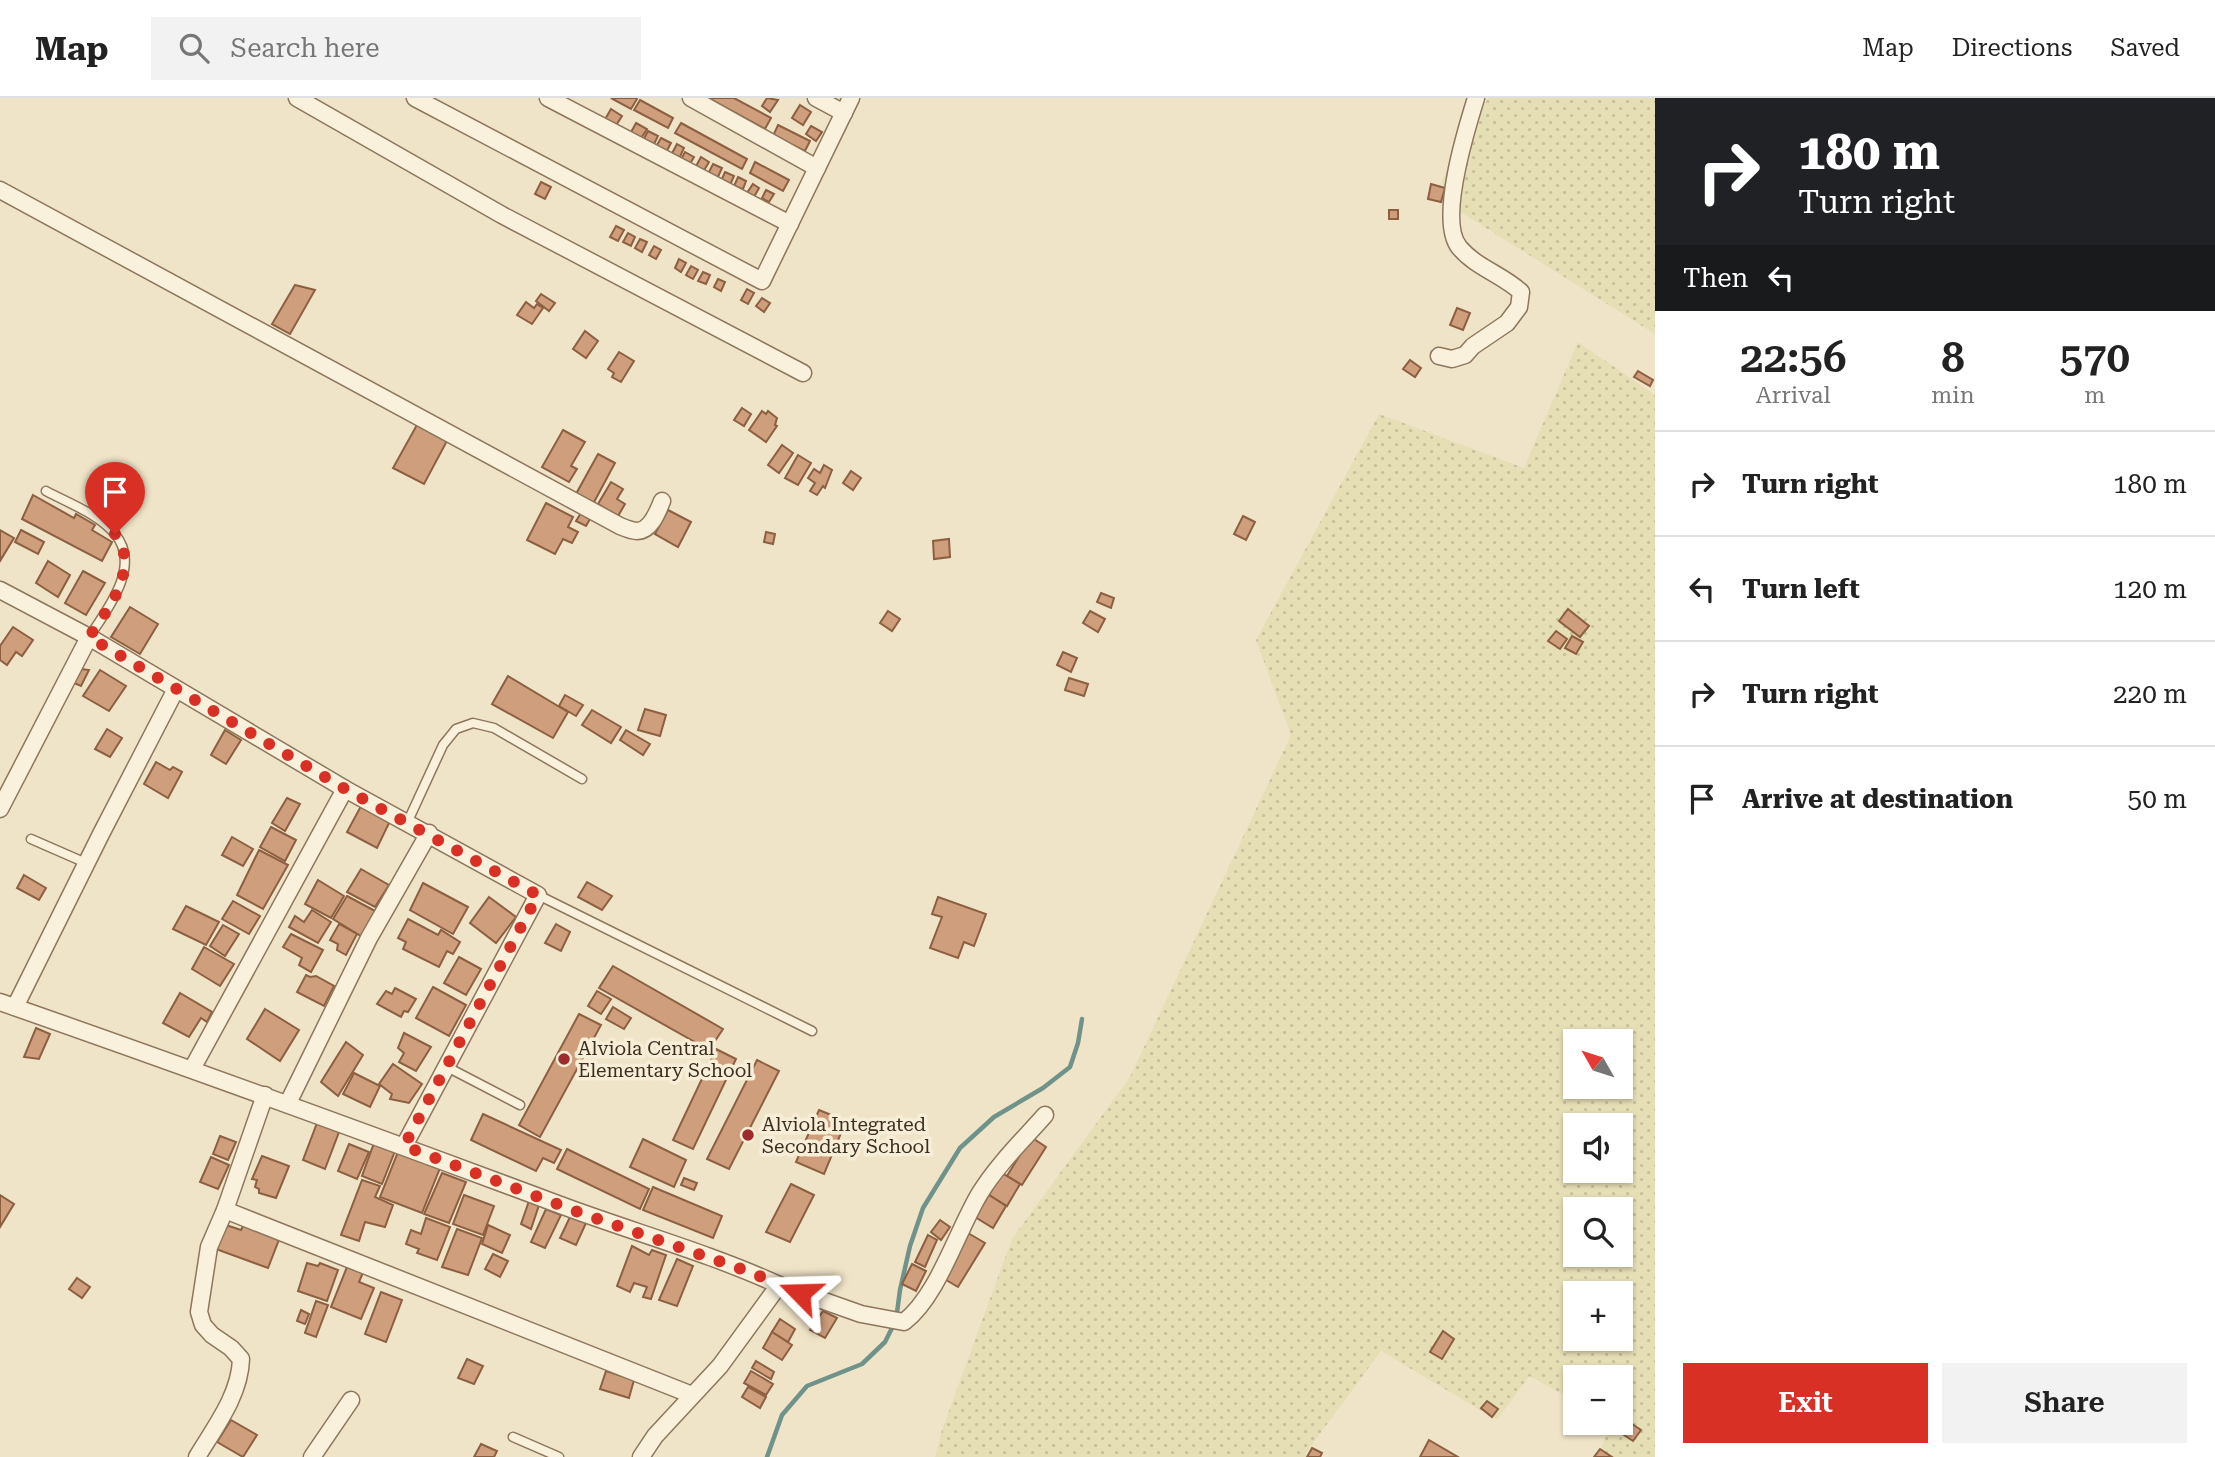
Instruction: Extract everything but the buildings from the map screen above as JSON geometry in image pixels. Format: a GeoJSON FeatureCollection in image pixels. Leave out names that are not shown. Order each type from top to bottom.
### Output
{"type":"FeatureCollection","features":[{"type":"Feature","properties":{"kind":"street"},"geometry":{"type":"LineString","coordinates":[[297,98],[502,215],[803,373]]}},
{"type":"Feature","properties":{"kind":"street"},"geometry":{"type":"LineString","coordinates":[[415,98],[762,281],[847,105],[816,98]]}},
{"type":"Feature","properties":{"kind":"street"},"geometry":{"type":"LineString","coordinates":[[548,98],[790,224]]}},
{"type":"Feature","properties":{"kind":"street"},"geometry":{"type":"LineString","coordinates":[[691,98],[817,168]]}},
{"type":"Feature","properties":{"kind":"street"},"geometry":{"type":"LineString","coordinates":[[1439,356],[1452,359],[1465,355],[1473,346],[1507,323],[1519,307],[1521,292],[1460,248],[1452,234],[1453,189],[1476,98]]}},
{"type":"Feature","properties":{"kind":"street"},"geometry":{"type":"LineString","coordinates":[[0,190],[620,526],[637,531],[645,528],[654,519],[662,501]]}},
{"type":"Feature","properties":{"kind":"street"},"geometry":{"type":"LineString","coordinates":[[0,590],[89,637],[345,789],[408,821],[538,895],[404,1146]]}},
{"type":"Feature","properties":{"kind":"street"},"geometry":{"type":"LineString","coordinates":[[0,809],[89,637]]}},
{"type":"Feature","properties":{"kind":"street"},"geometry":{"type":"LineString","coordinates":[[176,690],[86,863],[8,1004],[288,1103],[578,1212],[750,1272],[779,1286],[861,1314],[904,1322],[914,1315],[926,1298],[993,1173],[1045,1115]]}},
{"type":"Feature","properties":{"kind":"street"},"geometry":{"type":"LineString","coordinates":[[192,1069],[345,789]]}},
{"type":"Feature","properties":{"kind":"street"},"geometry":{"type":"LineString","coordinates":[[288,1103],[369,938],[429,833]]}},
{"type":"Feature","properties":{"kind":"street"},"geometry":{"type":"LineString","coordinates":[[197,1457],[241,1375],[241,1359],[212,1335],[203,1325],[198,1312],[209,1247],[225,1210],[265,1095]]}},
{"type":"Feature","properties":{"kind":"street"},"geometry":{"type":"LineString","coordinates":[[225,1210],[692,1395]]}},
{"type":"Feature","properties":{"kind":"street"},"geometry":{"type":"LineString","coordinates":[[641,1457],[655,1436],[720,1366],[779,1286]]}},
{"type":"Feature","properties":{"kind":"street"},"geometry":{"type":"LineString","coordinates":[[312,1457],[351,1400]]}},
{"type":"Feature","properties":{"kind":"lane"},"geometry":{"type":"LineString","coordinates":[[46,491],[95,517],[115,534],[123,549],[124,570],[119,589],[89,637]]}},
{"type":"Feature","properties":{"kind":"lane"},"geometry":{"type":"LineString","coordinates":[[408,821],[443,745],[456,729],[473,723],[494,728],[582,779]]}},
{"type":"Feature","properties":{"kind":"lane"},"geometry":{"type":"LineString","coordinates":[[31,839],[86,863]]}},
{"type":"Feature","properties":{"kind":"lane"},"geometry":{"type":"LineString","coordinates":[[538,895],[812,1031]]}},
{"type":"Feature","properties":{"kind":"lane"},"geometry":{"type":"LineString","coordinates":[[447,1067],[520,1105]]}},
{"type":"Feature","properties":{"kind":"lane"},"geometry":{"type":"LineString","coordinates":[[513,1437],[559,1457]]}},
{"type":"Feature","properties":{"kind":"shaded area"},"geometry":{"type":"Polygon","coordinates":[[[1488,98],[1655,98],[1655,334],[1459,211],[1441,182],[1488,98]]]}},
{"type":"Feature","properties":{"kind":"shaded area"},"geometry":{"type":"Polygon","coordinates":[[[1578,342],[1655,395],[1655,1457],[1598,1457],[1606,1435],[1633,1435],[1633,1365],[1563,1365],[1563,1394],[1529,1376],[1497,1420],[1381,1351],[1305,1454],[1308,1457],[935,1457],[942,1430],[1012,1239],[1130,1077],[1291,735],[1256,640],[1379,414],[1524,468],[1578,342]]]}},
{"type":"Feature","properties":{"kind":"waterway"},"geometry":{"type":"LineString","coordinates":[[767,1457],[782,1415],[807,1386],[862,1364],[885,1342],[896,1320],[910,1246],[923,1208],[960,1148],[994,1117],[1043,1088],[1070,1067],[1082,1019]]}},
{"type":"Feature","properties":{"kind":"place","name":"Alviola Central Elementary School"},"geometry":{"type":"Point","coordinates":[564,1059]}},
{"type":"Feature","properties":{"kind":"place","name":"Alviola Integrated Secondary School"},"geometry":{"type":"Point","coordinates":[748,1135]}},
{"type":"Feature","properties":{"kind":"route"},"geometry":{"type":"LineString","coordinates":[[115,534],[123,549],[124,570],[119,589],[89,637],[345,789],[538,895],[404,1146],[578,1212],[750,1272],[800,1293]]}}]}
